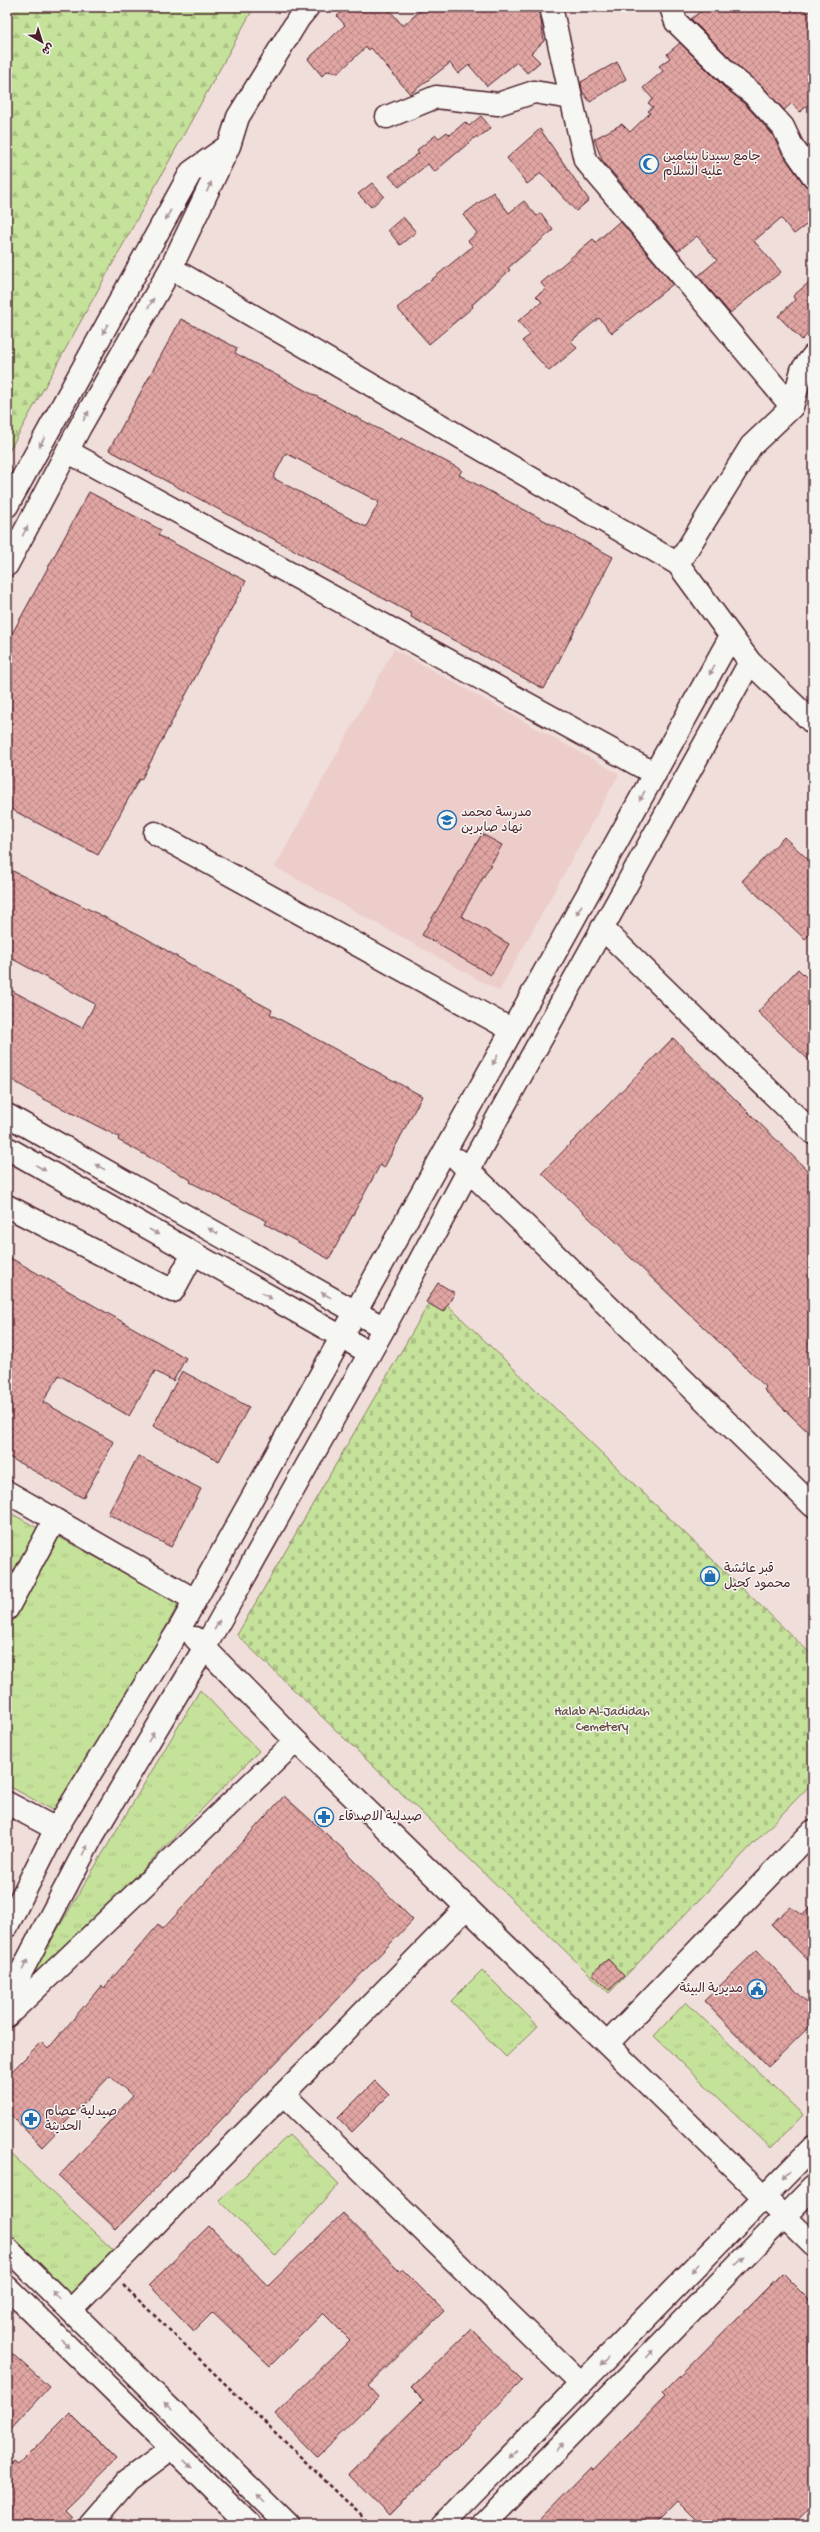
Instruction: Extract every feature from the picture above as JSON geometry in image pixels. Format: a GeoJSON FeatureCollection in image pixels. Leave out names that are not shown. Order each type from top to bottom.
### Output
{"type":"FeatureCollection","features":[{"type":"Feature","properties":{"kind":"street"},"geometry":{"type":"LineString","coordinates":[[7,566],[67,451],[171,268],[229,146],[238,117],[299,18],[308,7]]}},
{"type":"Feature","properties":{"kind":"street"},"geometry":{"type":"LineString","coordinates":[[551,7],[585,160],[792,407]]}},
{"type":"Feature","properties":{"kind":"street"},"geometry":{"type":"LineString","coordinates":[[671,7],[676,22],[734,78],[753,94],[783,127],[792,146],[813,176]]}},
{"type":"Feature","properties":{"kind":"street"},"geometry":{"type":"LineString","coordinates":[[387,117],[436,97],[498,104],[534,92],[571,98]]}},
{"type":"Feature","properties":{"kind":"street"},"geometry":{"type":"LineString","coordinates":[[7,506],[191,172],[229,146]]}},
{"type":"Feature","properties":{"kind":"street"},"geometry":{"type":"LineString","coordinates":[[171,268],[678,564],[750,662],[813,723]]}},
{"type":"Feature","properties":{"kind":"street"},"geometry":{"type":"LineString","coordinates":[[678,564],[751,446],[792,407],[809,368]]}},
{"type":"Feature","properties":{"kind":"street"},"geometry":{"type":"LineString","coordinates":[[67,451],[654,774]]}},
{"type":"Feature","properties":{"kind":"street"},"geometry":{"type":"LineString","coordinates":[[7,1926],[56,1829],[181,1626],[340,1336],[447,1147],[731,636]]}},
{"type":"Feature","properties":{"kind":"street"},"geometry":{"type":"LineString","coordinates":[[7,1999],[92,1837],[205,1646],[384,1328],[468,1171],[750,662]]}},
{"type":"Feature","properties":{"kind":"street"},"geometry":{"type":"LineString","coordinates":[[155,834],[512,1030]]}},
{"type":"Feature","properties":{"kind":"street"},"geometry":{"type":"LineString","coordinates":[[602,928],[813,1133]]}},
{"type":"Feature","properties":{"kind":"street"},"geometry":{"type":"LineString","coordinates":[[7,1115],[384,1328]]}},
{"type":"Feature","properties":{"kind":"street"},"geometry":{"type":"LineString","coordinates":[[447,1147],[468,1171],[813,1506]]}},
{"type":"Feature","properties":{"kind":"street"},"geometry":{"type":"LineString","coordinates":[[7,1148],[370,1353]]}},
{"type":"Feature","properties":{"kind":"street"},"geometry":{"type":"LineString","coordinates":[[7,1206],[173,1291],[193,1254]]}},
{"type":"Feature","properties":{"kind":"street"},"geometry":{"type":"LineString","coordinates":[[7,1492],[195,1600]]}},
{"type":"Feature","properties":{"kind":"street"},"geometry":{"type":"LineString","coordinates":[[7,1609],[55,1519]]}},
{"type":"Feature","properties":{"kind":"street"},"geometry":{"type":"LineString","coordinates":[[181,1626],[205,1646],[296,1740],[813,2245]]}},
{"type":"Feature","properties":{"kind":"street"},"geometry":{"type":"LineString","coordinates":[[7,2016],[296,1740]]}},
{"type":"Feature","properties":{"kind":"street"},"geometry":{"type":"LineString","coordinates":[[7,1803],[56,1829]]}},
{"type":"Feature","properties":{"kind":"street"},"geometry":{"type":"LineString","coordinates":[[607,2044],[813,1831]]}},
{"type":"Feature","properties":{"kind":"street"},"geometry":{"type":"LineString","coordinates":[[71,2310],[467,1907]]}},
{"type":"Feature","properties":{"kind":"street"},"geometry":{"type":"LineString","coordinates":[[283,2094],[581,2384]]}},
{"type":"Feature","properties":{"kind":"street"},"geometry":{"type":"LineString","coordinates":[[443,2525],[813,2147]]}},
{"type":"Feature","properties":{"kind":"street"},"geometry":{"type":"LineString","coordinates":[[483,2525],[813,2187]]}},
{"type":"Feature","properties":{"kind":"street"},"geometry":{"type":"LineString","coordinates":[[7,2248],[288,2525]]}},
{"type":"Feature","properties":{"kind":"street"},"geometry":{"type":"LineString","coordinates":[[7,2287],[250,2525]]}},
{"type":"Feature","properties":{"kind":"street"},"geometry":{"type":"LineString","coordinates":[[90,2525],[128,2481],[171,2449]]}},
{"type":"Feature","properties":{"kind":"path"},"geometry":{"type":"LineString","coordinates":[[110,2271],[371,2525]]}},
{"type":"Feature","properties":{"kind":"shaded area","name":"مدرسة محمد نهاد صابرين"},"geometry":{"type":"Polygon","coordinates":[[[394,649],[619,774],[499,991],[275,867],[394,649]]]}},
{"type":"Feature","properties":{"kind":"green space"},"geometry":{"type":"Polygon","coordinates":[[[7,7],[254,7],[7,455],[7,7]]]}},
{"type":"Feature","properties":{"kind":"green space","name":"Halab Al-Jadidah Cemetery"},"geometry":{"type":"Polygon","coordinates":[[[435,1293],[813,1656],[813,1782],[609,1993],[237,1635],[435,1293]]]}},
{"type":"Feature","properties":{"kind":"green space"},"geometry":{"type":"Polygon","coordinates":[[[7,1511],[39,1529],[7,1588],[7,1511]]]}},
{"type":"Feature","properties":{"kind":"green space"},"geometry":{"type":"Polygon","coordinates":[[[59,1537],[179,1603],[62,1815],[7,1785],[7,1632],[59,1537]]]}},
{"type":"Feature","properties":{"kind":"green space"},"geometry":{"type":"Polygon","coordinates":[[[200,1690],[259,1751],[18,1996],[200,1690]]]}},
{"type":"Feature","properties":{"kind":"green space"},"geometry":{"type":"Polygon","coordinates":[[[482,1970],[538,2026],[506,2057],[451,2001],[482,1970]]]}},
{"type":"Feature","properties":{"kind":"green space"},"geometry":{"type":"Polygon","coordinates":[[[686,2002],[803,2115],[771,2148],[654,2036],[686,2002]]]}},
{"type":"Feature","properties":{"kind":"green space"},"geometry":{"type":"Polygon","coordinates":[[[289,2135],[339,2184],[275,2256],[219,2200],[289,2135]]]}},
{"type":"Feature","properties":{"kind":"green space"},"geometry":{"type":"Polygon","coordinates":[[[7,2150],[113,2250],[69,2296],[7,2238],[7,2150]]]}},
{"type":"Feature","properties":{"kind":"building"},"geometry":{"type":"Polygon","coordinates":[[[348,7],[387,7],[403,26],[424,7],[539,7],[544,41],[531,53],[540,62],[527,73],[517,62],[487,86],[469,65],[458,74],[450,63],[410,94],[371,48],[369,50],[366,47],[338,73],[327,71],[322,76],[308,59],[345,25],[337,16],[348,7]]]}},
{"type":"Feature","properties":{"kind":"building"},"geometry":{"type":"Polygon","coordinates":[[[706,7],[802,7],[807,13],[813,8],[813,101],[800,112],[792,103],[784,110],[762,86],[742,70],[691,19],[706,7]]]}},
{"type":"Feature","properties":{"kind":"building"},"geometry":{"type":"Polygon","coordinates":[[[680,43],[725,88],[744,103],[772,134],[782,153],[803,183],[813,188],[813,220],[794,234],[781,218],[754,241],[781,272],[730,313],[698,276],[717,260],[697,236],[678,251],[602,160],[594,139],[622,124],[630,132],[650,113],[648,111],[653,107],[648,103],[653,99],[643,88],[663,71],[659,66],[670,58],[667,54],[680,43]]]}},
{"type":"Feature","properties":{"kind":"building"},"geometry":{"type":"Polygon","coordinates":[[[617,62],[626,79],[590,102],[582,91],[581,82],[617,62]]]}},
{"type":"Feature","properties":{"kind":"building"},"geometry":{"type":"Polygon","coordinates":[[[481,116],[491,128],[478,138],[477,136],[434,172],[428,164],[399,187],[389,176],[419,153],[417,150],[436,135],[439,138],[447,132],[450,135],[465,122],[469,126],[481,116]]]}},
{"type":"Feature","properties":{"kind":"building"},"geometry":{"type":"Polygon","coordinates":[[[540,129],[589,200],[576,211],[541,173],[527,184],[507,158],[540,129]]]}},
{"type":"Feature","properties":{"kind":"building"},"geometry":{"type":"Polygon","coordinates":[[[372,183],[384,196],[371,207],[358,194],[372,183]]]}},
{"type":"Feature","properties":{"kind":"building"},"geometry":{"type":"Polygon","coordinates":[[[493,192],[509,213],[524,201],[537,216],[541,213],[553,230],[508,268],[510,270],[472,305],[473,307],[429,344],[397,308],[473,246],[468,241],[477,233],[463,215],[493,192]]]}},
{"type":"Feature","properties":{"kind":"building"},"geometry":{"type":"Polygon","coordinates":[[[403,217],[416,232],[400,245],[388,230],[403,217]]]}},
{"type":"Feature","properties":{"kind":"building"},"geometry":{"type":"Polygon","coordinates":[[[620,221],[673,284],[612,333],[599,318],[571,341],[577,348],[549,371],[522,341],[530,335],[518,321],[542,302],[536,296],[546,289],[541,283],[593,239],[596,242],[620,221]]]}},
{"type":"Feature","properties":{"kind":"building"},"geometry":{"type":"Polygon","coordinates":[[[813,279],[813,328],[802,340],[778,316],[795,300],[793,296],[813,279]]]}},
{"type":"Feature","properties":{"kind":"building"},"geometry":{"type":"Polygon","coordinates":[[[181,319],[237,348],[235,353],[400,440],[401,438],[462,470],[459,475],[613,557],[544,689],[411,617],[412,614],[109,450],[181,319]],[[286,453],[273,478],[366,527],[379,502],[286,453]]]}},
{"type":"Feature","properties":{"kind":"building"},"geometry":{"type":"Polygon","coordinates":[[[89,492],[161,530],[158,535],[246,581],[141,780],[139,779],[98,855],[7,807],[7,643],[89,492]]]}},
{"type":"Feature","properties":{"kind":"building"},"geometry":{"type":"Polygon","coordinates":[[[482,834],[502,845],[461,916],[509,944],[491,975],[422,935],[482,834]]]}},
{"type":"Feature","properties":{"kind":"building"},"geometry":{"type":"Polygon","coordinates":[[[784,837],[813,864],[813,931],[805,939],[742,881],[784,837]]]}},
{"type":"Feature","properties":{"kind":"building"},"geometry":{"type":"Polygon","coordinates":[[[7,868],[142,936],[198,969],[197,970],[272,1010],[270,1014],[422,1096],[384,1168],[380,1165],[329,1259],[265,1224],[267,1221],[190,1182],[191,1180],[118,1140],[119,1137],[44,1099],[7,1077],[7,988],[82,1028],[95,1004],[7,956],[7,868]]]}},
{"type":"Feature","properties":{"kind":"building"},"geometry":{"type":"Polygon","coordinates":[[[798,969],[813,984],[813,1064],[758,1012],[798,969]]]}},
{"type":"Feature","properties":{"kind":"building"},"geometry":{"type":"Polygon","coordinates":[[[673,1038],[813,1176],[813,1422],[806,1430],[764,1390],[766,1387],[542,1173],[673,1038]]]}},
{"type":"Feature","properties":{"kind":"building"},"geometry":{"type":"Polygon","coordinates":[[[7,1256],[186,1358],[173,1381],[155,1371],[129,1416],[59,1375],[43,1402],[114,1442],[83,1498],[7,1456],[7,1256]]]}},
{"type":"Feature","properties":{"kind":"building"},"geometry":{"type":"Polygon","coordinates":[[[438,1283],[455,1293],[443,1312],[426,1302],[438,1283]]]}},
{"type":"Feature","properties":{"kind":"building"},"geometry":{"type":"Polygon","coordinates":[[[182,1371],[249,1407],[219,1461],[153,1426],[182,1371]]]}},
{"type":"Feature","properties":{"kind":"building"},"geometry":{"type":"Polygon","coordinates":[[[138,1456],[201,1489],[171,1547],[108,1514],[138,1456]]]}},
{"type":"Feature","properties":{"kind":"building"},"geometry":{"type":"Polygon","coordinates":[[[284,1796],[343,1849],[413,1920],[116,2229],[59,2176],[133,2096],[110,2076],[42,2147],[7,2111],[7,2076],[41,2042],[48,2049],[101,1986],[104,1988],[158,1925],[163,1929],[284,1796]]]}},
{"type":"Feature","properties":{"kind":"building"},"geometry":{"type":"Polygon","coordinates":[[[813,1904],[813,1965],[771,1924],[790,1907],[803,1915],[813,1904]]]}},
{"type":"Feature","properties":{"kind":"building"},"geometry":{"type":"Polygon","coordinates":[[[757,1950],[813,2009],[813,2023],[768,2067],[704,2001],[757,1950]]]}},
{"type":"Feature","properties":{"kind":"building"},"geometry":{"type":"Polygon","coordinates":[[[608,1959],[624,1976],[609,1990],[592,1973],[608,1959]]]}},
{"type":"Feature","properties":{"kind":"building"},"geometry":{"type":"Polygon","coordinates":[[[375,2081],[389,2095],[352,2132],[338,2118],[375,2081]]]}},
{"type":"Feature","properties":{"kind":"building"},"geometry":{"type":"Polygon","coordinates":[[[343,2213],[400,2271],[402,2269],[444,2311],[368,2386],[378,2397],[317,2457],[275,2414],[350,2340],[323,2313],[270,2366],[213,2312],[194,2331],[149,2285],[209,2226],[268,2286],[343,2213]]]}},
{"type":"Feature","properties":{"kind":"building"},"geometry":{"type":"Polygon","coordinates":[[[782,2273],[813,2304],[813,2504],[793,2525],[702,2525],[678,2501],[654,2525],[534,2525],[590,2468],[593,2471],[665,2397],[662,2394],[782,2273]]]}},
{"type":"Feature","properties":{"kind":"building"},"geometry":{"type":"Polygon","coordinates":[[[471,2329],[522,2381],[389,2516],[348,2474],[423,2400],[411,2388],[471,2329]]]}},
{"type":"Feature","properties":{"kind":"building"},"geometry":{"type":"Polygon","coordinates":[[[7,2349],[49,2387],[7,2433],[7,2349]]]}},
{"type":"Feature","properties":{"kind":"building"},"geometry":{"type":"Polygon","coordinates":[[[70,2413],[116,2459],[65,2509],[72,2516],[63,2525],[7,2525],[7,2469],[15,2461],[19,2464],[70,2413]]]}},
{"type":"Feature","properties":{"kind":"place","name":"جامع سيدنا بنيامين عليه السلام"},"geometry":{"type":"Point","coordinates":[649,164]}},
{"type":"Feature","properties":{"kind":"place","name":"مدرسة محمد نهاد صابرين"},"geometry":{"type":"Point","coordinates":[447,820]}},
{"type":"Feature","properties":{"kind":"place","name":"قبر عائشة محمود كحيل"},"geometry":{"type":"Point","coordinates":[710,1576]}},
{"type":"Feature","properties":{"kind":"place","name":"صيدلية الاصدقاء"},"geometry":{"type":"Point","coordinates":[324,1817]}},
{"type":"Feature","properties":{"kind":"place","name":"مديرية البيئة"},"geometry":{"type":"Point","coordinates":[757,1989]}},
{"type":"Feature","properties":{"kind":"place","name":"صيدلية عصام الحديثة"},"geometry":{"type":"Point","coordinates":[31,2119]}}]}
